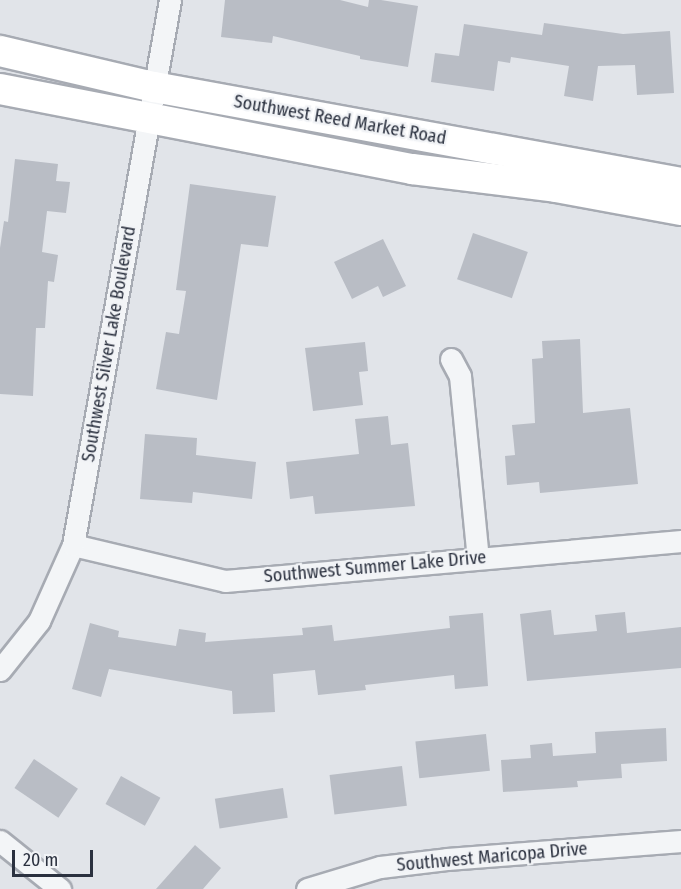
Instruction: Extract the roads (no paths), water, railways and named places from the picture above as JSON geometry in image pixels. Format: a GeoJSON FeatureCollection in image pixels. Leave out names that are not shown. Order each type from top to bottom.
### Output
{"type":"FeatureCollection","features":[{"type":"Feature","properties":{"kind":"main road","name":"Southwest Reed Market Road"},"geometry":{"type":"LineString","coordinates":[[0,51],[154,87],[681,183]]}},
{"type":"Feature","properties":{"kind":"main road","name":"Southwest Reed Market Road"},"geometry":{"type":"LineString","coordinates":[[0,89],[149,120],[412,169],[556,187],[681,210]]}},
{"type":"Feature","properties":{"kind":"street","name":"Southwest Silver Lake Boulevard"},"geometry":{"type":"LineString","coordinates":[[0,670],[39,621],[73,545],[170,0]]}},
{"type":"Feature","properties":{"kind":"street"},"geometry":{"type":"LineString","coordinates":[[451,359],[460,376],[478,558]]}},
{"type":"Feature","properties":{"kind":"street","name":"Southwest Summer Lake Drive"},"geometry":{"type":"LineString","coordinates":[[73,545],[225,580],[681,541]]}},
{"type":"Feature","properties":{"kind":"street"},"geometry":{"type":"LineString","coordinates":[[0,841],[60,889]]}},
{"type":"Feature","properties":{"kind":"street","name":"Southwest Maricopa Drive"},"geometry":{"type":"LineString","coordinates":[[307,889],[380,867],[447,859],[681,841]]}}]}
